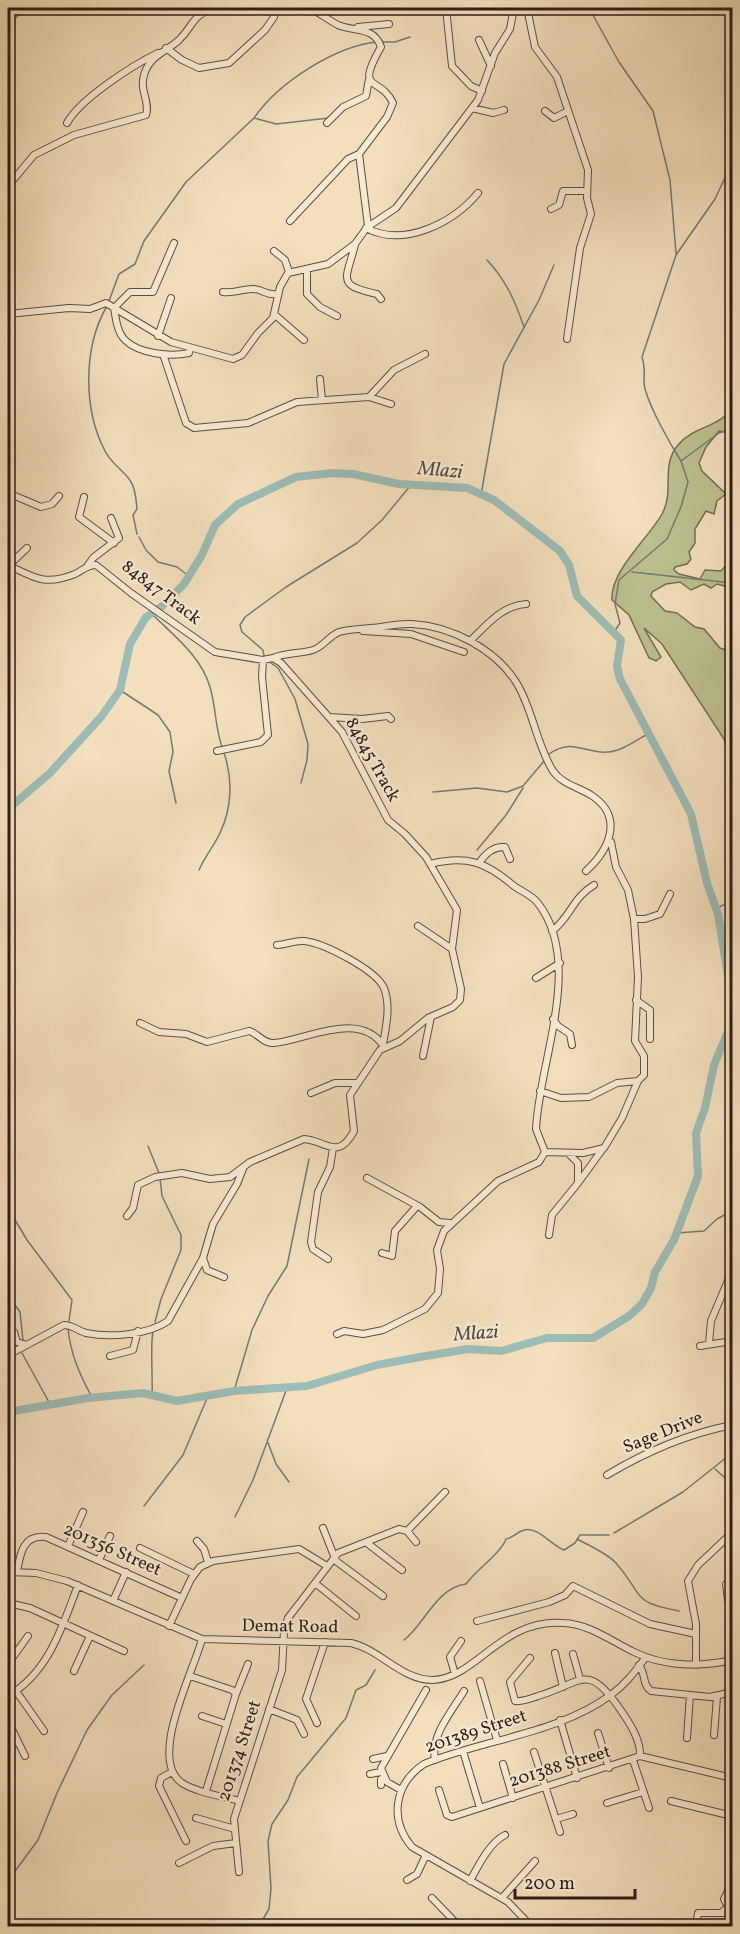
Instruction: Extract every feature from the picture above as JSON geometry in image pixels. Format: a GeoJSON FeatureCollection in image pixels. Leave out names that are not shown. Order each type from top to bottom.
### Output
{"type":"FeatureCollection","features":[{"type":"Feature","properties":{"kind":"street"},"geometry":{"type":"LineString","coordinates":[[67,123],[76,110],[109,83],[136,63],[166,48],[185,33],[195,17],[216,8]]}},
{"type":"Feature","properties":{"kind":"street"},"geometry":{"type":"LineString","coordinates":[[166,48],[199,68],[229,63],[266,30],[274,17],[276,8]]}},
{"type":"Feature","properties":{"kind":"street"},"geometry":{"type":"LineString","coordinates":[[309,8],[339,25],[357,28],[371,34],[381,46],[371,66],[366,96],[339,110],[327,123]]}},
{"type":"Feature","properties":{"kind":"street"},"geometry":{"type":"LineString","coordinates":[[446,8],[452,66],[471,86],[482,91]]}},
{"type":"Feature","properties":{"kind":"street"},"geometry":{"type":"LineString","coordinates":[[366,228],[396,208],[472,108],[482,91],[495,55],[510,29],[514,8]]}},
{"type":"Feature","properties":{"kind":"street"},"geometry":{"type":"LineString","coordinates":[[527,8],[537,50],[554,70],[588,170],[587,191],[590,216],[580,248],[567,339]]}},
{"type":"Feature","properties":{"kind":"street"},"geometry":{"type":"LineString","coordinates":[[357,28],[389,24]]}},
{"type":"Feature","properties":{"kind":"street"},"geometry":{"type":"LineString","coordinates":[[479,40],[491,66]]}},
{"type":"Feature","properties":{"kind":"street"},"geometry":{"type":"LineString","coordinates":[[8,186],[34,154],[74,135],[146,115],[148,105],[143,79],[158,53]]}},
{"type":"Feature","properties":{"kind":"street"},"geometry":{"type":"LineString","coordinates":[[485,55],[495,55]]}},
{"type":"Feature","properties":{"kind":"street"},"geometry":{"type":"LineString","coordinates":[[290,221],[347,160],[359,154],[387,117],[393,103],[375,87],[369,77]]}},
{"type":"Feature","properties":{"kind":"street"},"geometry":{"type":"LineString","coordinates":[[472,108],[488,112],[504,110]]}},
{"type":"Feature","properties":{"kind":"street"},"geometry":{"type":"LineString","coordinates":[[545,111],[554,118],[568,111]]}},
{"type":"Feature","properties":{"kind":"street"},"geometry":{"type":"LineString","coordinates":[[359,154],[368,220],[366,228],[355,244],[346,273],[350,284],[357,290],[377,294],[381,299]]}},
{"type":"Feature","properties":{"kind":"street"},"geometry":{"type":"LineString","coordinates":[[551,209],[560,204],[562,191],[587,191]]}},
{"type":"Feature","properties":{"kind":"street"},"geometry":{"type":"LineString","coordinates":[[366,228],[385,237],[417,233],[456,214],[478,193]]}},
{"type":"Feature","properties":{"kind":"street"},"geometry":{"type":"LineString","coordinates":[[114,308],[130,292],[153,292],[174,243]]}},
{"type":"Feature","properties":{"kind":"street"},"geometry":{"type":"LineString","coordinates":[[8,314],[69,308],[90,309],[104,303],[159,336],[190,348],[228,358],[237,358],[244,353],[274,314],[283,279],[289,272],[328,264],[355,244]]}},
{"type":"Feature","properties":{"kind":"street"},"geometry":{"type":"LineString","coordinates":[[274,251],[285,260],[289,272]]}},
{"type":"Feature","properties":{"kind":"street"},"geometry":{"type":"LineString","coordinates":[[307,268],[307,294],[321,307],[337,316]]}},
{"type":"Feature","properties":{"kind":"street"},"geometry":{"type":"LineString","coordinates":[[223,292],[235,293],[253,289],[269,296],[278,294]]}},
{"type":"Feature","properties":{"kind":"street"},"geometry":{"type":"LineString","coordinates":[[159,336],[171,298]]}},
{"type":"Feature","properties":{"kind":"street"},"geometry":{"type":"LineString","coordinates":[[114,308],[118,329],[125,341],[163,354],[188,354],[190,348]]}},
{"type":"Feature","properties":{"kind":"street"},"geometry":{"type":"LineString","coordinates":[[274,314],[304,340]]}},
{"type":"Feature","properties":{"kind":"street"},"geometry":{"type":"LineString","coordinates":[[163,354],[186,423],[191,427],[248,423],[291,404],[322,400],[369,397],[391,404]]}},
{"type":"Feature","properties":{"kind":"street"},"geometry":{"type":"LineString","coordinates":[[369,397],[394,370],[426,354]]}},
{"type":"Feature","properties":{"kind":"street"},"geometry":{"type":"LineString","coordinates":[[320,379],[322,400]]}},
{"type":"Feature","properties":{"kind":"street"},"geometry":{"type":"LineString","coordinates":[[8,493],[41,507],[52,504],[59,496]]}},
{"type":"Feature","properties":{"kind":"street"},"geometry":{"type":"LineString","coordinates":[[84,497],[79,517],[114,543]]}},
{"type":"Feature","properties":{"kind":"street"},"geometry":{"type":"LineString","coordinates":[[27,548],[8,566],[42,581],[51,582],[79,572],[119,537],[111,518]]}},
{"type":"Feature","properties":{"kind":"street","name":"84847 Track"},"geometry":{"type":"LineString","coordinates":[[88,566],[100,566],[131,593],[215,652],[263,660]]}},
{"type":"Feature","properties":{"kind":"street"},"geometry":{"type":"LineString","coordinates":[[470,641],[498,614],[511,606],[526,604]]}},
{"type":"Feature","properties":{"kind":"street"},"geometry":{"type":"LineString","coordinates":[[217,751],[255,744],[266,738],[263,660],[316,649],[337,633],[414,624],[470,641],[491,656],[511,675],[521,690],[553,771],[567,783],[597,799],[607,814],[614,861],[628,890],[634,919],[638,977],[635,1041],[645,1061],[644,1075],[603,1149],[552,1215],[549,1235]]}},
{"type":"Feature","properties":{"kind":"street"},"geometry":{"type":"LineString","coordinates":[[356,630],[415,635],[464,652]]}},
{"type":"Feature","properties":{"kind":"street","name":"84845 Track"},"geometry":{"type":"LineString","coordinates":[[273,658],[281,663],[345,737],[388,820],[410,839],[430,864],[458,910],[452,949],[461,989],[460,999],[453,1007],[431,1017],[400,1041],[383,1046],[349,1098],[354,1131],[346,1143],[333,1148]]}},
{"type":"Feature","properties":{"kind":"street"},"geometry":{"type":"LineString","coordinates":[[329,717],[362,719],[388,716],[392,719]]}},
{"type":"Feature","properties":{"kind":"street"},"geometry":{"type":"LineString","coordinates":[[586,871],[605,852],[611,836]]}},
{"type":"Feature","properties":{"kind":"street"},"geometry":{"type":"LineString","coordinates":[[479,863],[484,855],[499,847],[505,848],[510,859]]}},
{"type":"Feature","properties":{"kind":"street"},"geometry":{"type":"LineString","coordinates":[[430,864],[454,861],[479,863],[496,869],[536,901],[552,931],[560,963],[548,1060],[540,1091],[536,1129],[544,1152]]}},
{"type":"Feature","properties":{"kind":"street"},"geometry":{"type":"LineString","coordinates":[[552,931],[564,921],[566,913],[581,893],[594,885]]}},
{"type":"Feature","properties":{"kind":"street"},"geometry":{"type":"LineString","coordinates":[[634,919],[645,919],[660,914],[670,894]]}},
{"type":"Feature","properties":{"kind":"street"},"geometry":{"type":"LineString","coordinates":[[418,926],[452,949]]}},
{"type":"Feature","properties":{"kind":"street"},"geometry":{"type":"LineString","coordinates":[[277,945],[302,940],[312,942],[338,953],[375,977],[383,986],[387,1010],[383,1046]]}},
{"type":"Feature","properties":{"kind":"street"},"geometry":{"type":"LineString","coordinates":[[536,978],[560,963]]}},
{"type":"Feature","properties":{"kind":"street"},"geometry":{"type":"LineString","coordinates":[[636,1000],[650,1010],[650,1039]]}},
{"type":"Feature","properties":{"kind":"street"},"geometry":{"type":"LineString","coordinates":[[423,1056],[431,1017]]}},
{"type":"Feature","properties":{"kind":"street"},"geometry":{"type":"LineString","coordinates":[[553,1018],[558,1026],[570,1034],[572,1045]]}},
{"type":"Feature","properties":{"kind":"street"},"geometry":{"type":"LineString","coordinates":[[140,1023],[159,1032],[186,1034],[207,1042],[249,1031],[261,1040],[274,1043],[320,1030],[339,1029],[369,1032],[383,1046]]}},
{"type":"Feature","properties":{"kind":"street"},"geometry":{"type":"LineString","coordinates":[[540,1091],[561,1098],[589,1097],[617,1083],[639,1081]]}},
{"type":"Feature","properties":{"kind":"street"},"geometry":{"type":"LineString","coordinates":[[311,1093],[335,1083],[358,1083]]}},
{"type":"Feature","properties":{"kind":"street"},"geometry":{"type":"LineString","coordinates":[[127,1216],[134,1203],[136,1186],[145,1181],[182,1173],[222,1179],[230,1177],[243,1168],[304,1139],[333,1148],[330,1167],[318,1192],[311,1242],[313,1249],[328,1259]]}},
{"type":"Feature","properties":{"kind":"street"},"geometry":{"type":"LineString","coordinates":[[544,1152],[568,1154],[603,1149]]}},
{"type":"Feature","properties":{"kind":"street"},"geometry":{"type":"LineString","coordinates":[[337,1334],[344,1331],[363,1334],[383,1330],[429,1306],[438,1293],[440,1269],[438,1245],[450,1223],[498,1181],[538,1162],[544,1152]]}},
{"type":"Feature","properties":{"kind":"street"},"geometry":{"type":"LineString","coordinates":[[568,1154],[578,1163],[578,1183]]}},
{"type":"Feature","properties":{"kind":"street"},"geometry":{"type":"LineString","coordinates":[[8,1355],[64,1325],[89,1333],[138,1331],[168,1321],[203,1258],[213,1224],[237,1184],[243,1168]]}},
{"type":"Feature","properties":{"kind":"street"},"geometry":{"type":"LineString","coordinates":[[367,1178],[417,1206],[439,1222],[450,1223]]}},
{"type":"Feature","properties":{"kind":"street"},"geometry":{"type":"LineString","coordinates":[[382,1253],[392,1256],[395,1231],[417,1206]]}},
{"type":"Feature","properties":{"kind":"street"},"geometry":{"type":"LineString","coordinates":[[203,1258],[207,1270],[224,1276]]}},
{"type":"Feature","properties":{"kind":"street"},"geometry":{"type":"LineString","coordinates":[[709,1344],[711,1321],[732,1271]]}},
{"type":"Feature","properties":{"kind":"street"},"geometry":{"type":"LineString","coordinates":[[8,1328],[14,1332],[16,1342],[27,1345]]}},
{"type":"Feature","properties":{"kind":"street"},"geometry":{"type":"LineString","coordinates":[[110,1356],[133,1350],[138,1331]]}},
{"type":"Feature","properties":{"kind":"street"},"geometry":{"type":"LineString","coordinates":[[700,1346],[732,1341]]}},
{"type":"Feature","properties":{"kind":"street","name":"Sage Drive"},"geometry":{"type":"LineString","coordinates":[[607,1475],[638,1456],[691,1434],[732,1425]]}},
{"type":"Feature","properties":{"kind":"street"},"geometry":{"type":"LineString","coordinates":[[407,1531],[445,1492]]}},
{"type":"Feature","properties":{"kind":"street"},"geometry":{"type":"LineString","coordinates":[[68,1546],[83,1512]]}},
{"type":"Feature","properties":{"kind":"street"},"geometry":{"type":"LineString","coordinates":[[323,1528],[334,1557],[383,1596]]}},
{"type":"Feature","properties":{"kind":"street"},"geometry":{"type":"LineString","coordinates":[[334,1557],[342,1551],[399,1529],[407,1531],[416,1542]]}},
{"type":"Feature","properties":{"kind":"street"},"geometry":{"type":"LineString","coordinates":[[696,1665],[696,1634],[689,1577],[698,1564],[732,1533]]}},
{"type":"Feature","properties":{"kind":"street"},"geometry":{"type":"LineString","coordinates":[[99,1560],[110,1536]]}},
{"type":"Feature","properties":{"kind":"street","name":"201356 Street"},"geometry":{"type":"LineString","coordinates":[[18,1572],[23,1546],[34,1537],[46,1537],[182,1598]]}},
{"type":"Feature","properties":{"kind":"street"},"geometry":{"type":"LineString","coordinates":[[197,1541],[204,1550],[208,1563]]}},
{"type":"Feature","properties":{"kind":"street"},"geometry":{"type":"LineString","coordinates":[[367,1543],[402,1570]]}},
{"type":"Feature","properties":{"kind":"street"},"geometry":{"type":"LineString","coordinates":[[140,1548],[194,1574]]}},
{"type":"Feature","properties":{"kind":"street"},"geometry":{"type":"LineString","coordinates":[[169,1626],[194,1574],[208,1563],[299,1549],[327,1566]]}},
{"type":"Feature","properties":{"kind":"street","name":"201374 Street"},"geometry":{"type":"LineString","coordinates":[[239,1872],[234,1819],[283,1666],[288,1618],[334,1557]]}},
{"type":"Feature","properties":{"kind":"street","name":"Demat Road"},"geometry":{"type":"LineString","coordinates":[[8,1572],[45,1575],[78,1585],[202,1639],[325,1642],[363,1647],[419,1678],[439,1679],[454,1674],[511,1634],[548,1623],[572,1624],[592,1629],[646,1657],[696,1665],[732,1660]]}},
{"type":"Feature","properties":{"kind":"street"},"geometry":{"type":"LineString","coordinates":[[112,1601],[126,1572]]}},
{"type":"Feature","properties":{"kind":"street"},"geometry":{"type":"LineString","coordinates":[[728,1600],[726,1584],[732,1580]]}},
{"type":"Feature","properties":{"kind":"street"},"geometry":{"type":"LineString","coordinates":[[315,1583],[356,1616]]}},
{"type":"Feature","properties":{"kind":"street"},"geometry":{"type":"LineString","coordinates":[[8,1696],[43,1664],[78,1585]]}},
{"type":"Feature","properties":{"kind":"street"},"geometry":{"type":"LineString","coordinates":[[477,1621],[549,1602],[565,1595],[573,1586],[650,1624],[696,1634]]}},
{"type":"Feature","properties":{"kind":"street"},"geometry":{"type":"LineString","coordinates":[[8,1603],[23,1606],[124,1651]]}},
{"type":"Feature","properties":{"kind":"street"},"geometry":{"type":"LineString","coordinates":[[8,1664],[28,1636]]}},
{"type":"Feature","properties":{"kind":"street"},"geometry":{"type":"LineString","coordinates":[[74,1671],[90,1636]]}},
{"type":"Feature","properties":{"kind":"street"},"geometry":{"type":"LineString","coordinates":[[202,1639],[172,1735],[168,1755],[172,1772],[185,1785],[240,1800]]}},
{"type":"Feature","properties":{"kind":"street"},"geometry":{"type":"LineString","coordinates":[[454,1674],[450,1657],[461,1641]]}},
{"type":"Feature","properties":{"kind":"street"},"geometry":{"type":"LineString","coordinates":[[317,1723],[306,1699],[325,1642]]}},
{"type":"Feature","properties":{"kind":"street"},"geometry":{"type":"LineString","coordinates":[[555,1653],[563,1687]]}},
{"type":"Feature","properties":{"kind":"street"},"geometry":{"type":"LineString","coordinates":[[573,1653],[580,1679]]}},
{"type":"Feature","properties":{"kind":"street","name":"201389 Street"},"geometry":{"type":"LineString","coordinates":[[401,1790],[413,1772],[435,1760],[560,1720],[611,1695],[646,1657]]}},
{"type":"Feature","properties":{"kind":"street"},"geometry":{"type":"LineString","coordinates":[[530,1658],[510,1682],[515,1701],[587,1678],[597,1682],[611,1695],[630,1723],[640,1756],[732,1778]]}},
{"type":"Feature","properties":{"kind":"street"},"geometry":{"type":"LineString","coordinates":[[206,1791],[226,1724],[248,1664]]}},
{"type":"Feature","properties":{"kind":"street"},"geometry":{"type":"LineString","coordinates":[[639,1665],[644,1673],[647,1688],[651,1692],[717,1697],[732,1692]]}},
{"type":"Feature","properties":{"kind":"street"},"geometry":{"type":"LineString","coordinates":[[190,1676],[231,1690],[236,1694]]}},
{"type":"Feature","properties":{"kind":"street"},"geometry":{"type":"LineString","coordinates":[[480,1681],[497,1740]]}},
{"type":"Feature","properties":{"kind":"street"},"geometry":{"type":"LineString","coordinates":[[381,1785],[387,1756],[426,1690]]}},
{"type":"Feature","properties":{"kind":"street"},"geometry":{"type":"LineString","coordinates":[[16,1691],[44,1731]]}},
{"type":"Feature","properties":{"kind":"street"},"geometry":{"type":"LineString","coordinates":[[435,1760],[433,1750],[436,1739],[464,1691]]}},
{"type":"Feature","properties":{"kind":"street"},"geometry":{"type":"LineString","coordinates":[[687,1738],[690,1695]]}},
{"type":"Feature","properties":{"kind":"street"},"geometry":{"type":"LineString","coordinates":[[714,1735],[717,1697]]}},
{"type":"Feature","properties":{"kind":"street"},"geometry":{"type":"LineString","coordinates":[[269,1709],[296,1719],[304,1734]]}},
{"type":"Feature","properties":{"kind":"street"},"geometry":{"type":"LineString","coordinates":[[202,1716],[226,1724]]}},
{"type":"Feature","properties":{"kind":"street"},"geometry":{"type":"LineString","coordinates":[[560,1720],[577,1778]]}},
{"type":"Feature","properties":{"kind":"street"},"geometry":{"type":"LineString","coordinates":[[8,1721],[25,1756]]}},
{"type":"Feature","properties":{"kind":"street"},"geometry":{"type":"LineString","coordinates":[[598,1733],[609,1768]]}},
{"type":"Feature","properties":{"kind":"street"},"geometry":{"type":"LineString","coordinates":[[8,1742],[15,1738]]}},
{"type":"Feature","properties":{"kind":"street"},"geometry":{"type":"LineString","coordinates":[[463,1751],[480,1808]]}},
{"type":"Feature","properties":{"kind":"street"},"geometry":{"type":"LineString","coordinates":[[534,1752],[560,1832]]}},
{"type":"Feature","properties":{"kind":"street"},"geometry":{"type":"LineString","coordinates":[[373,1759],[387,1756]]}},
{"type":"Feature","properties":{"kind":"street","name":"201388 Street"},"geometry":{"type":"LineString","coordinates":[[439,1790],[448,1816],[609,1768],[640,1756]]}},
{"type":"Feature","properties":{"kind":"street"},"geometry":{"type":"LineString","coordinates":[[633,1760],[649,1808]]}},
{"type":"Feature","properties":{"kind":"street"},"geometry":{"type":"LineString","coordinates":[[503,1764],[513,1798]]}},
{"type":"Feature","properties":{"kind":"street"},"geometry":{"type":"LineString","coordinates":[[172,1772],[161,1778],[159,1784],[186,1841]]}},
{"type":"Feature","properties":{"kind":"street"},"geometry":{"type":"LineString","coordinates":[[370,1774],[382,1775],[401,1790],[397,1806],[400,1830],[412,1847],[425,1857],[502,1898],[516,1908],[531,1926]]}},
{"type":"Feature","properties":{"kind":"street"},"geometry":{"type":"LineString","coordinates":[[607,1803],[643,1792]]}},
{"type":"Feature","properties":{"kind":"street"},"geometry":{"type":"LineString","coordinates":[[671,1801],[724,1814],[732,1813]]}},
{"type":"Feature","properties":{"kind":"street"},"geometry":{"type":"LineString","coordinates":[[556,1819],[573,1814]]}},
{"type":"Feature","properties":{"kind":"street"},"geometry":{"type":"LineString","coordinates":[[196,1818],[235,1829]]}},
{"type":"Feature","properties":{"kind":"street"},"geometry":{"type":"LineString","coordinates":[[470,1881],[481,1862],[500,1838],[506,1835]]}},
{"type":"Feature","properties":{"kind":"street"},"geometry":{"type":"LineString","coordinates":[[179,1863],[213,1846],[236,1843]]}},
{"type":"Feature","properties":{"kind":"street"},"geometry":{"type":"LineString","coordinates":[[407,1880],[417,1874],[425,1857]]}},
{"type":"Feature","properties":{"kind":"street"},"geometry":{"type":"LineString","coordinates":[[502,1898],[535,1861]]}},
{"type":"Feature","properties":{"kind":"street"},"geometry":{"type":"LineString","coordinates":[[722,1913],[728,1907],[724,1899],[732,1882]]}},
{"type":"Feature","properties":{"kind":"street"},"geometry":{"type":"LineString","coordinates":[[432,1898],[459,1926]]}},
{"type":"Feature","properties":{"kind":"street"},"geometry":{"type":"LineString","coordinates":[[696,1926],[698,1913],[732,1912]]}},
{"type":"Feature","properties":{"kind":"green space"},"geometry":{"type":"Polygon","coordinates":[[[732,407],[732,433],[719,431],[706,447],[699,463],[702,471],[726,494],[717,501],[714,514],[706,511],[695,529],[695,543],[689,552],[691,559],[687,564],[675,567],[674,570],[679,574],[700,579],[705,570],[721,571],[729,562],[732,588],[717,584],[711,588],[704,584],[691,590],[680,582],[666,584],[652,592],[651,596],[665,611],[677,613],[695,627],[704,629],[720,648],[732,652],[732,769],[724,739],[662,644],[644,628],[661,657],[656,661],[649,658],[629,615],[612,600],[613,589],[623,567],[656,524],[666,505],[668,470],[673,453],[684,438],[721,419],[732,407]]]}},
{"type":"Feature","properties":{"kind":"waterway"},"geometry":{"type":"LineString","coordinates":[[8,26],[25,8]]}},
{"type":"Feature","properties":{"kind":"waterway"},"geometry":{"type":"LineString","coordinates":[[589,8],[619,62],[653,111],[670,180],[676,253]]}},
{"type":"Feature","properties":{"kind":"waterway"},"geometry":{"type":"LineString","coordinates":[[382,42],[395,42],[410,37]]}},
{"type":"Feature","properties":{"kind":"waterway"},"geometry":{"type":"LineString","coordinates":[[109,301],[119,274],[135,264],[144,241],[186,182],[254,118],[277,92],[309,68],[326,59],[343,51],[377,42]]}},
{"type":"Feature","properties":{"kind":"waterway"},"geometry":{"type":"LineString","coordinates":[[254,118],[276,124],[329,118]]}},
{"type":"Feature","properties":{"kind":"waterway"},"geometry":{"type":"LineString","coordinates":[[681,461],[648,397],[644,385],[642,357],[676,255],[715,199],[732,163]]}},
{"type":"Feature","properties":{"kind":"waterway"},"geometry":{"type":"LineString","coordinates":[[487,260],[500,275],[509,291],[524,327]]}},
{"type":"Feature","properties":{"kind":"waterway"},"geometry":{"type":"LineString","coordinates":[[481,495],[504,364],[539,300],[554,265]]}},
{"type":"Feature","properties":{"kind":"waterway"},"geometry":{"type":"LineString","coordinates":[[107,306],[93,340],[90,359],[90,397],[93,416],[105,451],[129,478],[134,488],[137,509],[133,515],[137,534]]}},
{"type":"Feature","properties":{"kind":"waterway"},"geometry":{"type":"LineString","coordinates":[[614,632],[620,623],[615,604],[619,580],[667,539],[681,507],[688,482],[681,461],[719,433],[732,429]]}},
{"type":"Feature","properties":{"kind":"waterway","name":"Mlazi"},"geometry":{"type":"LineString","coordinates":[[8,809],[50,773],[101,717],[120,690],[130,644],[146,617],[161,607],[184,584],[202,555],[215,525],[238,504],[296,477],[332,473],[353,474],[399,484],[467,488],[494,500],[560,551],[569,565],[577,596],[621,640],[617,666],[620,679],[691,814],[707,883],[718,914],[732,1001]]}},
{"type":"Feature","properties":{"kind":"waterway"},"geometry":{"type":"LineString","coordinates":[[264,656],[263,650],[242,632],[240,625],[245,617],[286,587],[357,543],[382,520],[411,485]]}},
{"type":"Feature","properties":{"kind":"waterway"},"geometry":{"type":"LineString","coordinates":[[139,537],[146,550],[158,562],[177,567],[189,576]]}},
{"type":"Feature","properties":{"kind":"waterway"},"geometry":{"type":"LineString","coordinates":[[632,572],[732,583]]}},
{"type":"Feature","properties":{"kind":"waterway"},"geometry":{"type":"LineString","coordinates":[[152,614],[186,647],[206,676],[212,694],[222,747]]}},
{"type":"Feature","properties":{"kind":"waterway"},"geometry":{"type":"LineString","coordinates":[[268,661],[278,668],[295,699],[308,744],[307,760],[301,783]]}},
{"type":"Feature","properties":{"kind":"waterway"},"geometry":{"type":"LineString","coordinates":[[120,690],[158,715],[170,732],[173,752],[169,771],[176,803]]}},
{"type":"Feature","properties":{"kind":"waterway"},"geometry":{"type":"LineString","coordinates":[[549,754],[557,749],[572,746],[600,752],[613,751],[648,734]]}},
{"type":"Feature","properties":{"kind":"waterway"},"geometry":{"type":"LineString","coordinates":[[199,870],[220,833],[227,814],[230,783],[224,753]]}},
{"type":"Feature","properties":{"kind":"waterway"},"geometry":{"type":"LineString","coordinates":[[433,792],[477,788],[507,792],[523,786],[544,761]]}},
{"type":"Feature","properties":{"kind":"waterway"},"geometry":{"type":"LineString","coordinates":[[477,850],[506,815],[523,788]]}},
{"type":"Feature","properties":{"kind":"waterway"},"geometry":{"type":"LineString","coordinates":[[716,909],[732,900]]}},
{"type":"Feature","properties":{"kind":"waterway","name":"Mlazi"},"geometry":{"type":"LineString","coordinates":[[8,1412],[88,1398],[143,1393],[177,1401],[234,1391],[307,1386],[377,1365],[420,1357],[468,1349],[501,1351],[547,1338],[593,1338],[629,1316],[642,1304],[651,1288],[655,1272],[674,1240],[698,1176],[696,1133],[705,1108],[714,1065],[732,1022]]}},
{"type":"Feature","properties":{"kind":"waterway"},"geometry":{"type":"LineString","coordinates":[[148,1146],[159,1173]]}},
{"type":"Feature","properties":{"kind":"waterway"},"geometry":{"type":"LineString","coordinates":[[234,1391],[252,1330],[268,1296],[287,1266],[309,1159]]}},
{"type":"Feature","properties":{"kind":"waterway"},"geometry":{"type":"LineString","coordinates":[[155,1322],[161,1299],[181,1250],[181,1235],[162,1196],[160,1178]]}},
{"type":"Feature","properties":{"kind":"waterway"},"geometry":{"type":"LineString","coordinates":[[8,1208],[27,1240],[72,1300],[69,1321]]}},
{"type":"Feature","properties":{"kind":"waterway"},"geometry":{"type":"LineString","coordinates":[[676,1233],[704,1231],[717,1219],[732,1211]]}},
{"type":"Feature","properties":{"kind":"waterway"},"geometry":{"type":"LineString","coordinates":[[8,1295],[20,1312],[23,1340]]}},
{"type":"Feature","properties":{"kind":"waterway"},"geometry":{"type":"LineString","coordinates":[[68,1328],[76,1364],[92,1397]]}},
{"type":"Feature","properties":{"kind":"waterway"},"geometry":{"type":"LineString","coordinates":[[152,1395],[153,1331]]}},
{"type":"Feature","properties":{"kind":"waterway"},"geometry":{"type":"LineString","coordinates":[[22,1353],[50,1404]]}},
{"type":"Feature","properties":{"kind":"waterway"},"geometry":{"type":"LineString","coordinates":[[235,1517],[253,1480],[287,1388]]}},
{"type":"Feature","properties":{"kind":"waterway"},"geometry":{"type":"LineString","coordinates":[[144,1506],[183,1455],[208,1396]]}},
{"type":"Feature","properties":{"kind":"waterway"},"geometry":{"type":"LineString","coordinates":[[267,1440],[276,1464],[289,1482]]}},
{"type":"Feature","properties":{"kind":"waterway"},"geometry":{"type":"LineString","coordinates":[[614,1533],[683,1492],[732,1453]]}},
{"type":"Feature","properties":{"kind":"waterway"},"geometry":{"type":"LineString","coordinates":[[715,1469],[732,1484]]}},
{"type":"Feature","properties":{"kind":"waterway"},"geometry":{"type":"LineString","coordinates":[[404,1640],[439,1599],[447,1592],[466,1584],[499,1550],[506,1539],[524,1530],[529,1530],[540,1534],[564,1550],[575,1543],[580,1535],[609,1535]]}},
{"type":"Feature","properties":{"kind":"waterway"},"geometry":{"type":"LineString","coordinates":[[577,1539],[612,1559],[645,1601],[679,1611]]}},
{"type":"Feature","properties":{"kind":"waterway"},"geometry":{"type":"LineString","coordinates":[[10,1878],[38,1840],[87,1730],[112,1695],[144,1665]]}},
{"type":"Feature","properties":{"kind":"waterway"},"geometry":{"type":"LineString","coordinates":[[259,1926],[269,1909],[271,1888],[268,1841],[272,1824],[288,1800],[297,1777],[346,1718],[356,1690],[366,1685],[375,1670]]}}]}
